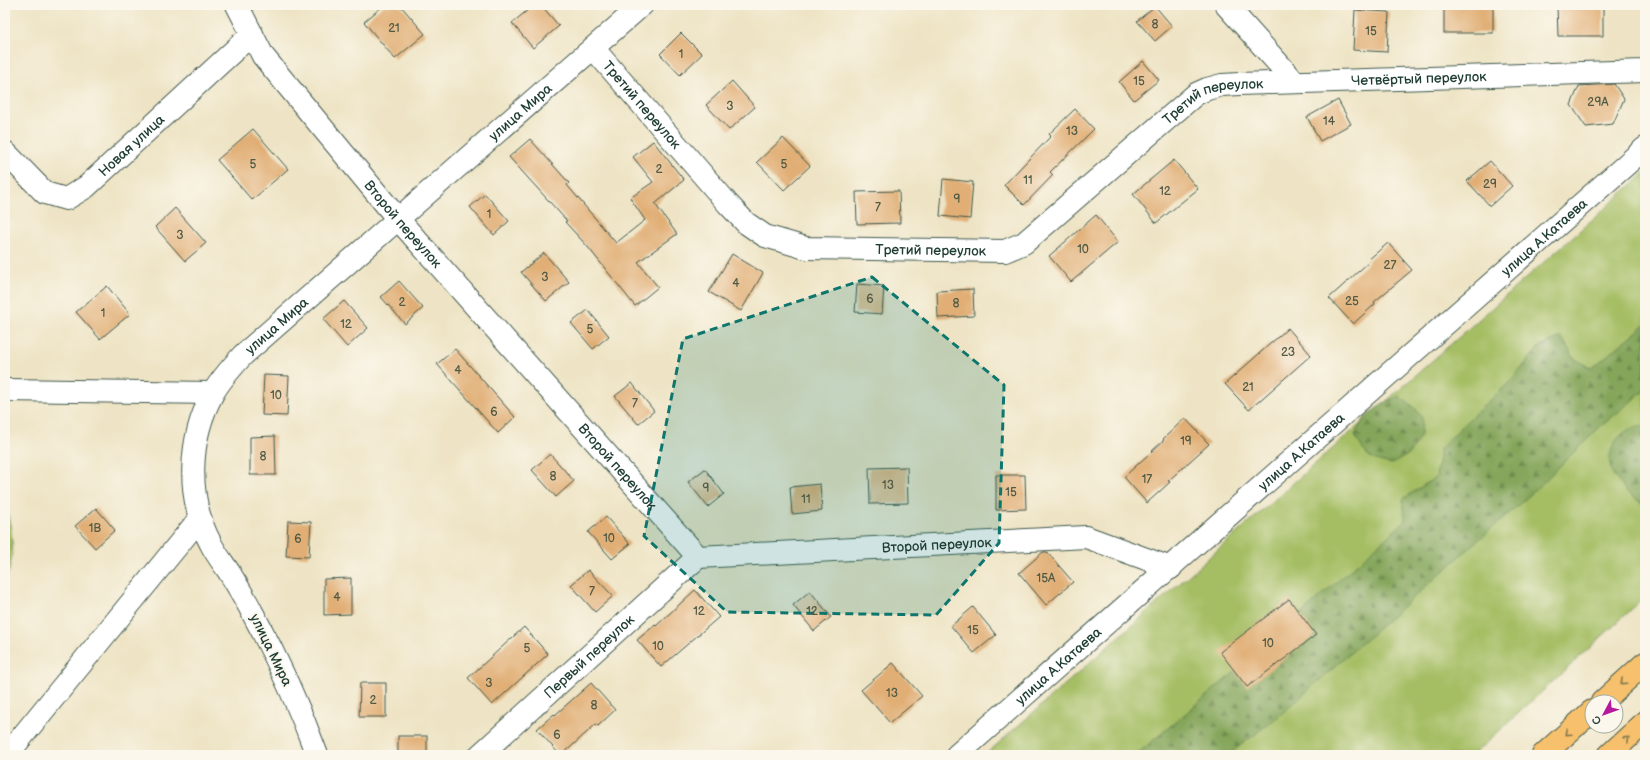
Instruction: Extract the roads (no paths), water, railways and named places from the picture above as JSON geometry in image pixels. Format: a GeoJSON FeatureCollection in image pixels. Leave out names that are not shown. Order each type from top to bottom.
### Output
{"type":"FeatureCollection","features":[{"type":"Feature","properties":{"kind":"highway"},"geometry":{"type":"LineString","coordinates":[[1611,694],[1645,663]]}},
{"type":"Feature","properties":{"kind":"highway"},"geometry":{"type":"LineString","coordinates":[[1543,755],[1584,718]]}},
{"type":"Feature","properties":{"kind":"highway"},"geometry":{"type":"LineString","coordinates":[[1609,755],[1645,722]]}},
{"type":"Feature","properties":{"kind":"street","name":"Второй переулок"},"geometry":{"type":"LineString","coordinates":[[237,5],[263,56],[397,218],[698,557],[1086,538],[1171,568]]}},
{"type":"Feature","properties":{"kind":"street","name":"улица Мира"},"geometry":{"type":"LineString","coordinates":[[317,755],[303,716],[276,657],[252,612],[211,544],[200,518],[194,489],[194,456],[199,427],[213,393],[224,376],[243,355],[397,218],[642,5]]}},
{"type":"Feature","properties":{"kind":"street"},"geometry":{"type":"LineString","coordinates":[[1226,5],[1294,81]]}},
{"type":"Feature","properties":{"kind":"street","name":"Новая улица"},"geometry":{"type":"LineString","coordinates":[[5,152],[44,193],[66,199],[86,187],[252,34]]}},
{"type":"Feature","properties":{"kind":"street","name":"Третий переулок"},"geometry":{"type":"LineString","coordinates":[[593,48],[746,223],[765,236],[806,248],[1005,251],[1024,243],[1196,94],[1222,85],[1294,81]]}},
{"type":"Feature","properties":{"kind":"street","name":"Четвёртый переулок"},"geometry":{"type":"LineString","coordinates":[[1294,81],[1645,71]]}},
{"type":"Feature","properties":{"kind":"street","name":"улица А.Катаева"},"geometry":{"type":"LineString","coordinates":[[957,755],[1171,568],[1645,148]]}},
{"type":"Feature","properties":{"kind":"street"},"geometry":{"type":"LineString","coordinates":[[5,390],[213,393]]}},
{"type":"Feature","properties":{"kind":"street"},"geometry":{"type":"LineString","coordinates":[[7,755],[200,518]]}},
{"type":"Feature","properties":{"kind":"street","name":"Первый переулок"},"geometry":{"type":"LineString","coordinates":[[480,755],[698,557]]}}]}
